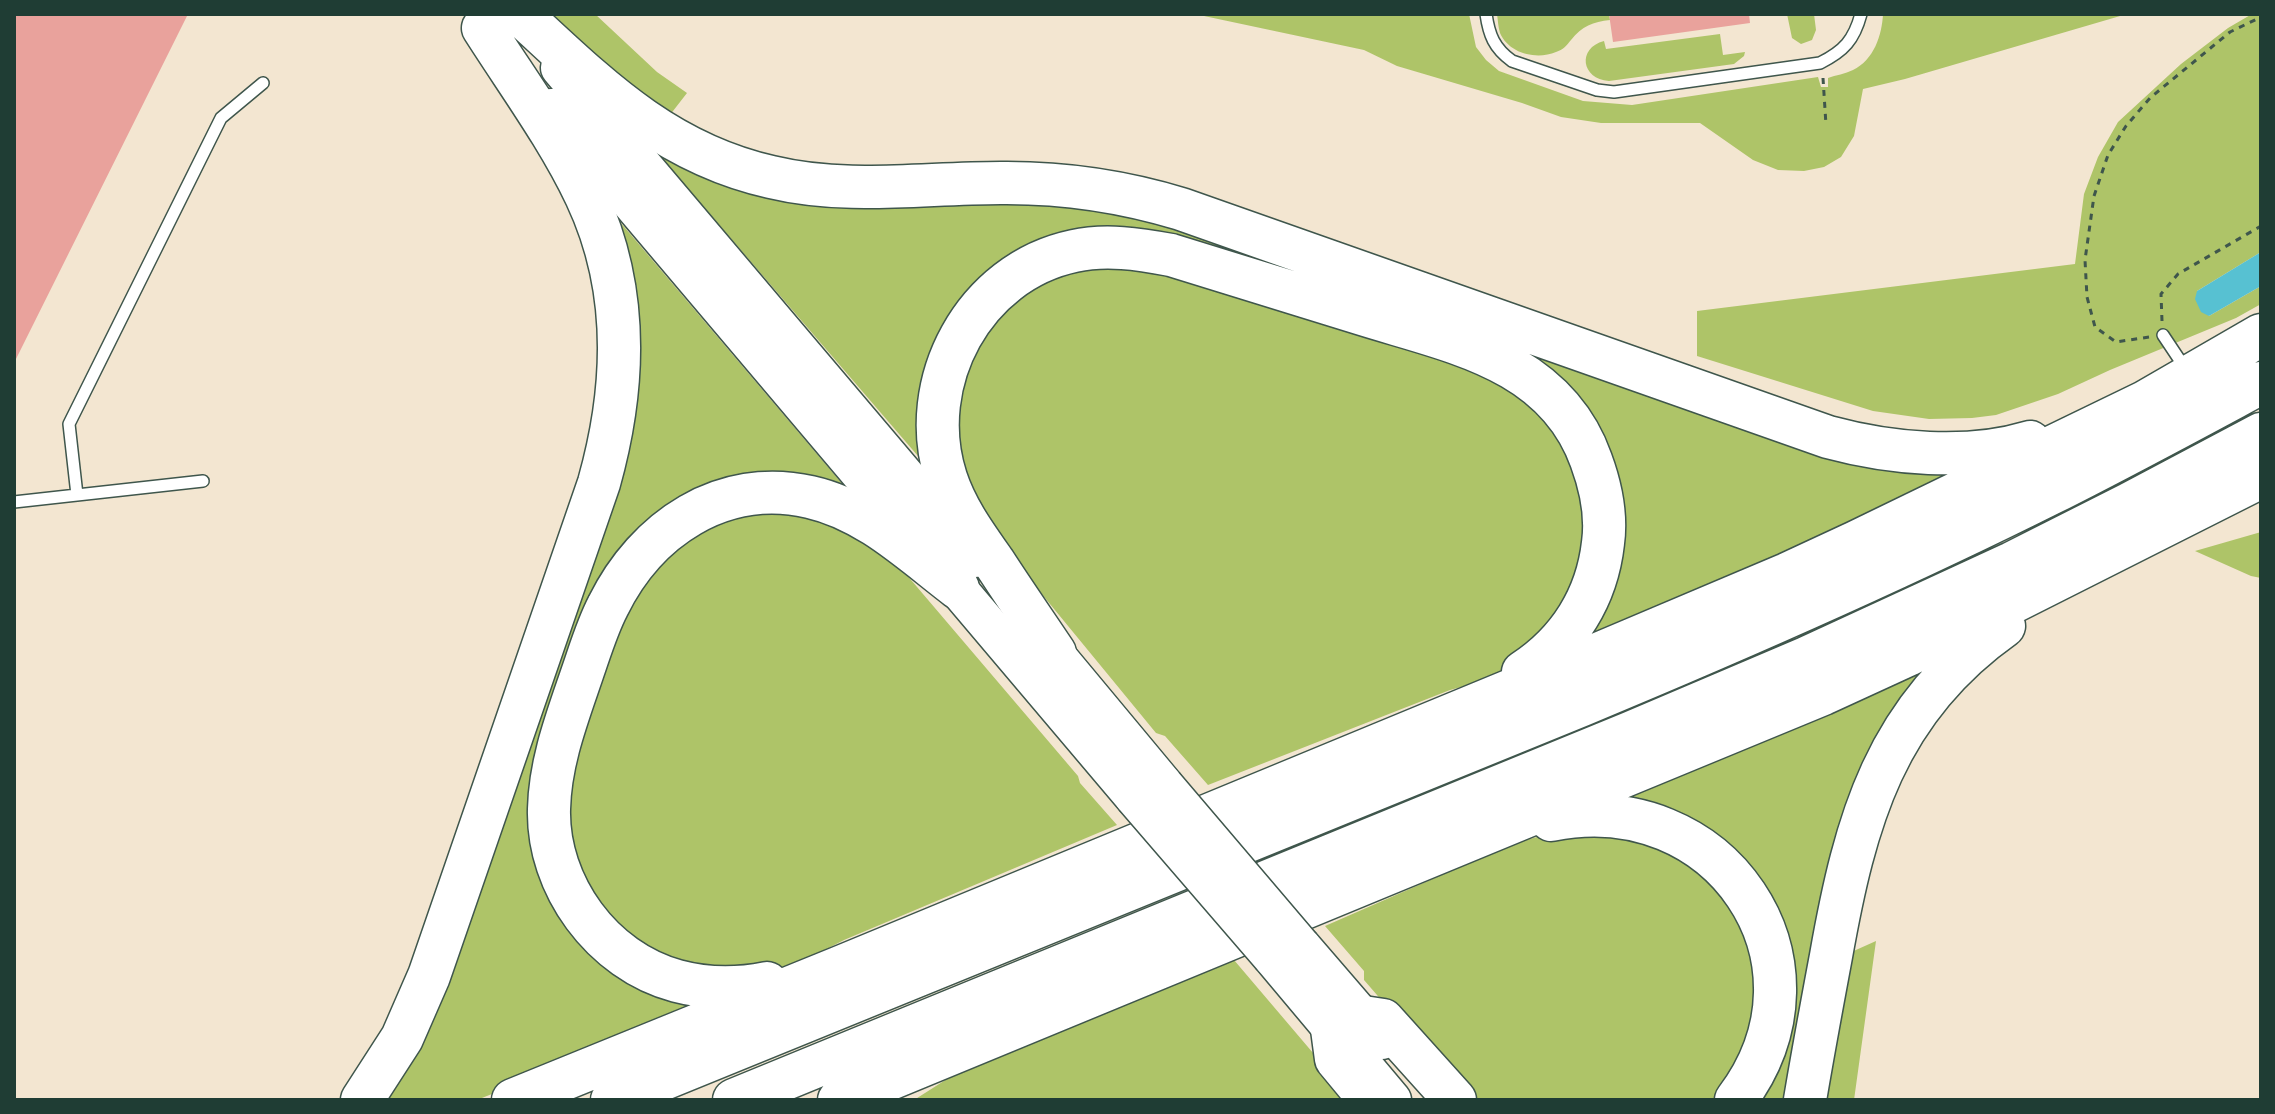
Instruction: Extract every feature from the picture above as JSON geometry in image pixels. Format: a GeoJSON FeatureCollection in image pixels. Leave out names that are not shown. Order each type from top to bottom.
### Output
{"type":"FeatureCollection","features":[{"type":"Feature","properties":{"kind":"highway"},"geometry":{"type":"LineString","coordinates":[[497,18],[598,86],[635,116],[693,149],[755,173],[796,182],[849,188],[1009,183],[1053,191],[1109,192],[1181,209],[1785,423],[1859,445],[1927,452],[2006,448],[2048,437],[2145,402]]}},
{"type":"Feature","properties":{"kind":"highway"},"geometry":{"type":"LineString","coordinates":[[497,18],[958,588],[1149,791],[1348,1023],[1433,1100]]}},
{"type":"Feature","properties":{"kind":"highway"},"geometry":{"type":"LineString","coordinates":[[497,18],[706,243],[1055,653]]}},
{"type":"Feature","properties":{"kind":"highway"},"geometry":{"type":"LineString","coordinates":[[362,1100],[402,1038],[429,976],[599,483],[619,387],[616,301],[609,258],[599,227],[497,18]]}},
{"type":"Feature","properties":{"kind":"highway"},"geometry":{"type":"LineString","coordinates":[[1149,791],[961,514],[941,459],[937,409],[946,366],[968,322],[988,299],[1035,265],[1063,253],[1120,247],[1171,255],[1468,347],[1518,370],[1545,390],[1562,409],[1580,436],[1594,467],[1603,501],[1602,553],[1590,594],[1569,631],[1546,655],[1517,676],[1446,717]]}},
{"type":"Feature","properties":{"kind":"highway"},"geometry":{"type":"LineString","coordinates":[[513,1100],[1446,717],[1800,568],[2145,402],[2261,335]]}},
{"type":"Feature","properties":{"kind":"highway"},"geometry":{"type":"LineString","coordinates":[[612,1100],[1721,646],[2027,505],[2261,383]]}},
{"type":"Feature","properties":{"kind":"highway"},"geometry":{"type":"LineString","coordinates":[[734,1100],[1806,658],[2012,563],[2261,434]]}},
{"type":"Feature","properties":{"kind":"highway"},"geometry":{"type":"LineString","coordinates":[[839,1100],[1823,694],[2084,568],[2261,477]]}},
{"type":"Feature","properties":{"kind":"highway"},"geometry":{"type":"LineString","coordinates":[[838,968],[750,986],[700,986],[676,981],[646,968],[611,944],[589,923],[575,903],[554,855],[549,828],[550,791],[561,735],[600,624],[624,578],[661,535],[701,509],[740,497],[769,493],[807,496],[833,503],[871,521],[958,588]]}},
{"type":"Feature","properties":{"kind":"highway"},"geometry":{"type":"LineString","coordinates":[[1805,1100],[1837,921],[1854,847],[1871,794],[1892,750],[1929,695],[1961,661],[2084,568]]}},
{"type":"Feature","properties":{"kind":"highway"},"geometry":{"type":"LineString","coordinates":[[1462,844],[1537,823],[1590,814],[1620,816],[1646,821],[1696,845],[1735,878],[1764,930],[1774,975],[1775,998],[1767,1043],[1757,1068],[1736,1100]]}},
{"type":"Feature","properties":{"kind":"highway"},"geometry":{"type":"LineString","coordinates":[[1348,1023],[1383,1020],[1455,1100]]}},
{"type":"Feature","properties":{"kind":"highway"},"geometry":{"type":"LineString","coordinates":[[1348,1023],[1336,1059],[1370,1100]]}},
{"type":"Feature","properties":{"kind":"highway"},"geometry":{"type":"LineString","coordinates":[[1348,1023],[1392,1100]]}},
{"type":"Feature","properties":{"kind":"highway"},"geometry":{"type":"LineString","coordinates":[[895,1100],[993,1036]]}},
{"type":"Feature","properties":{"kind":"lane"},"geometry":{"type":"LineString","coordinates":[[1486,14],[1492,42],[1512,61],[1597,90],[1624,91],[1820,63],[1853,39],[1861,14]]}},
{"type":"Feature","properties":{"kind":"lane"},"geometry":{"type":"LineString","coordinates":[[77,495],[69,424],[221,118],[263,83]]}},
{"type":"Feature","properties":{"kind":"lane"},"geometry":{"type":"LineString","coordinates":[[2163,335],[2191,376]]}},
{"type":"Feature","properties":{"kind":"lane"},"geometry":{"type":"LineString","coordinates":[[14,502],[203,481]]}},
{"type":"Feature","properties":{"kind":"path"},"geometry":{"type":"LineString","coordinates":[[2261,17],[2230,32],[2150,98],[2126,126],[2108,155],[2094,196],[2085,260],[2087,297],[2095,327],[2116,342],[2163,335],[2161,294],[2178,274],[2261,226]]}},
{"type":"Feature","properties":{"kind":"path"},"geometry":{"type":"LineString","coordinates":[[1820,63],[1825,87],[1826,125]]}},
{"type":"Feature","properties":{"kind":"green space"},"geometry":{"type":"Polygon","coordinates":[[[549,14],[595,14],[657,72],[687,93],[666,120],[549,14]]]}},
{"type":"Feature","properties":{"kind":"green space"},"geometry":{"type":"Polygon","coordinates":[[[1204,14],[1469,14],[1476,47],[1499,71],[1583,101],[1632,105],[1818,77],[1821,87],[1828,87],[1828,78],[1853,70],[1866,60],[1879,38],[1883,14],[2127,14],[1863,89],[1854,136],[1841,157],[1824,167],[1804,171],[1778,170],[1753,160],[1700,123],[1601,123],[1561,117],[1397,66],[1364,50],[1204,14]]]}},
{"type":"Feature","properties":{"kind":"green space"},"geometry":{"type":"Polygon","coordinates":[[[1497,14],[1609,14],[1610,20],[1584,28],[1558,51],[1532,55],[1517,50],[1504,40],[1499,31],[1497,14]]]}},
{"type":"Feature","properties":{"kind":"green space"},"geometry":{"type":"Polygon","coordinates":[[[1787,14],[1814,14],[1816,30],[1812,40],[1801,44],[1792,38],[1787,14]]]}},
{"type":"Feature","properties":{"kind":"green space"},"geometry":{"type":"Polygon","coordinates":[[[2252,14],[2261,14],[2261,252],[2197,291],[2209,316],[2261,286],[2261,304],[2236,318],[2058,394],[1996,415],[1972,418],[1929,419],[1873,411],[1697,356],[1697,311],[2075,264],[2084,194],[2098,157],[2118,122],[2181,64],[2252,14]]]}},
{"type":"Feature","properties":{"kind":"green space"},"geometry":{"type":"Polygon","coordinates":[[[1720,34],[1723,55],[1745,52],[1734,64],[1609,81],[1593,75],[1586,63],[1589,50],[1604,41],[1606,49],[1720,34]]]}},
{"type":"Feature","properties":{"kind":"green space"},"geometry":{"type":"Polygon","coordinates":[[[653,148],[1116,209],[1988,464],[1566,656],[1595,621],[1581,409],[1233,259],[999,272],[930,470],[653,148]]]}},
{"type":"Feature","properties":{"kind":"green space"},"geometry":{"type":"Polygon","coordinates":[[[609,209],[856,500],[650,522],[541,869],[717,1003],[477,1100],[382,1100],[597,524],[609,209]]]}},
{"type":"Feature","properties":{"kind":"green space"},"geometry":{"type":"Polygon","coordinates":[[[1160,264],[1459,356],[1536,398],[1587,478],[1581,588],[1498,677],[1450,690],[1208,785],[1165,736],[1156,733],[990,531],[950,435],[969,343],[1055,269],[1160,264]]]}},
{"type":"Feature","properties":{"kind":"green space"},"geometry":{"type":"Polygon","coordinates":[[[733,510],[829,515],[900,567],[1117,825],[778,970],[711,978],[622,937],[565,848],[570,749],[639,571],[733,510]]]}},
{"type":"Feature","properties":{"kind":"green space"},"geometry":{"type":"Polygon","coordinates":[[[2261,532],[2261,578],[2195,551],[2261,532]]]}},
{"type":"Feature","properties":{"kind":"green space"},"geometry":{"type":"Polygon","coordinates":[[[1936,652],[1920,689],[1794,1100],[1753,1100],[1780,936],[1606,802],[1936,652]]]}},
{"type":"Feature","properties":{"kind":"green space"},"geometry":{"type":"Polygon","coordinates":[[[1563,830],[1668,840],[1745,917],[1762,1013],[1721,1100],[1468,1100],[1364,980],[1364,971],[1325,926],[1515,843],[1563,830]]]}},
{"type":"Feature","properties":{"kind":"green space"},"geometry":{"type":"Polygon","coordinates":[[[1876,941],[1854,1100],[1811,1100],[1838,958],[1876,941]]]}},
{"type":"Feature","properties":{"kind":"green space"},"geometry":{"type":"Polygon","coordinates":[[[1234,960],[1353,1100],[914,1100],[947,1079],[1234,960]]]}},
{"type":"Feature","properties":{"kind":"water"},"geometry":{"type":"Polygon","coordinates":[[[2261,252],[2261,286],[2209,316],[2201,312],[2195,299],[2197,291],[2261,252]]]}},
{"type":"Feature","properties":{"kind":"building"},"geometry":{"type":"Polygon","coordinates":[[[14,14],[188,14],[14,363],[14,14]]]}},
{"type":"Feature","properties":{"kind":"building"},"geometry":{"type":"Polygon","coordinates":[[[1609,14],[1749,14],[1750,23],[1613,42],[1609,14]]]}}]}
